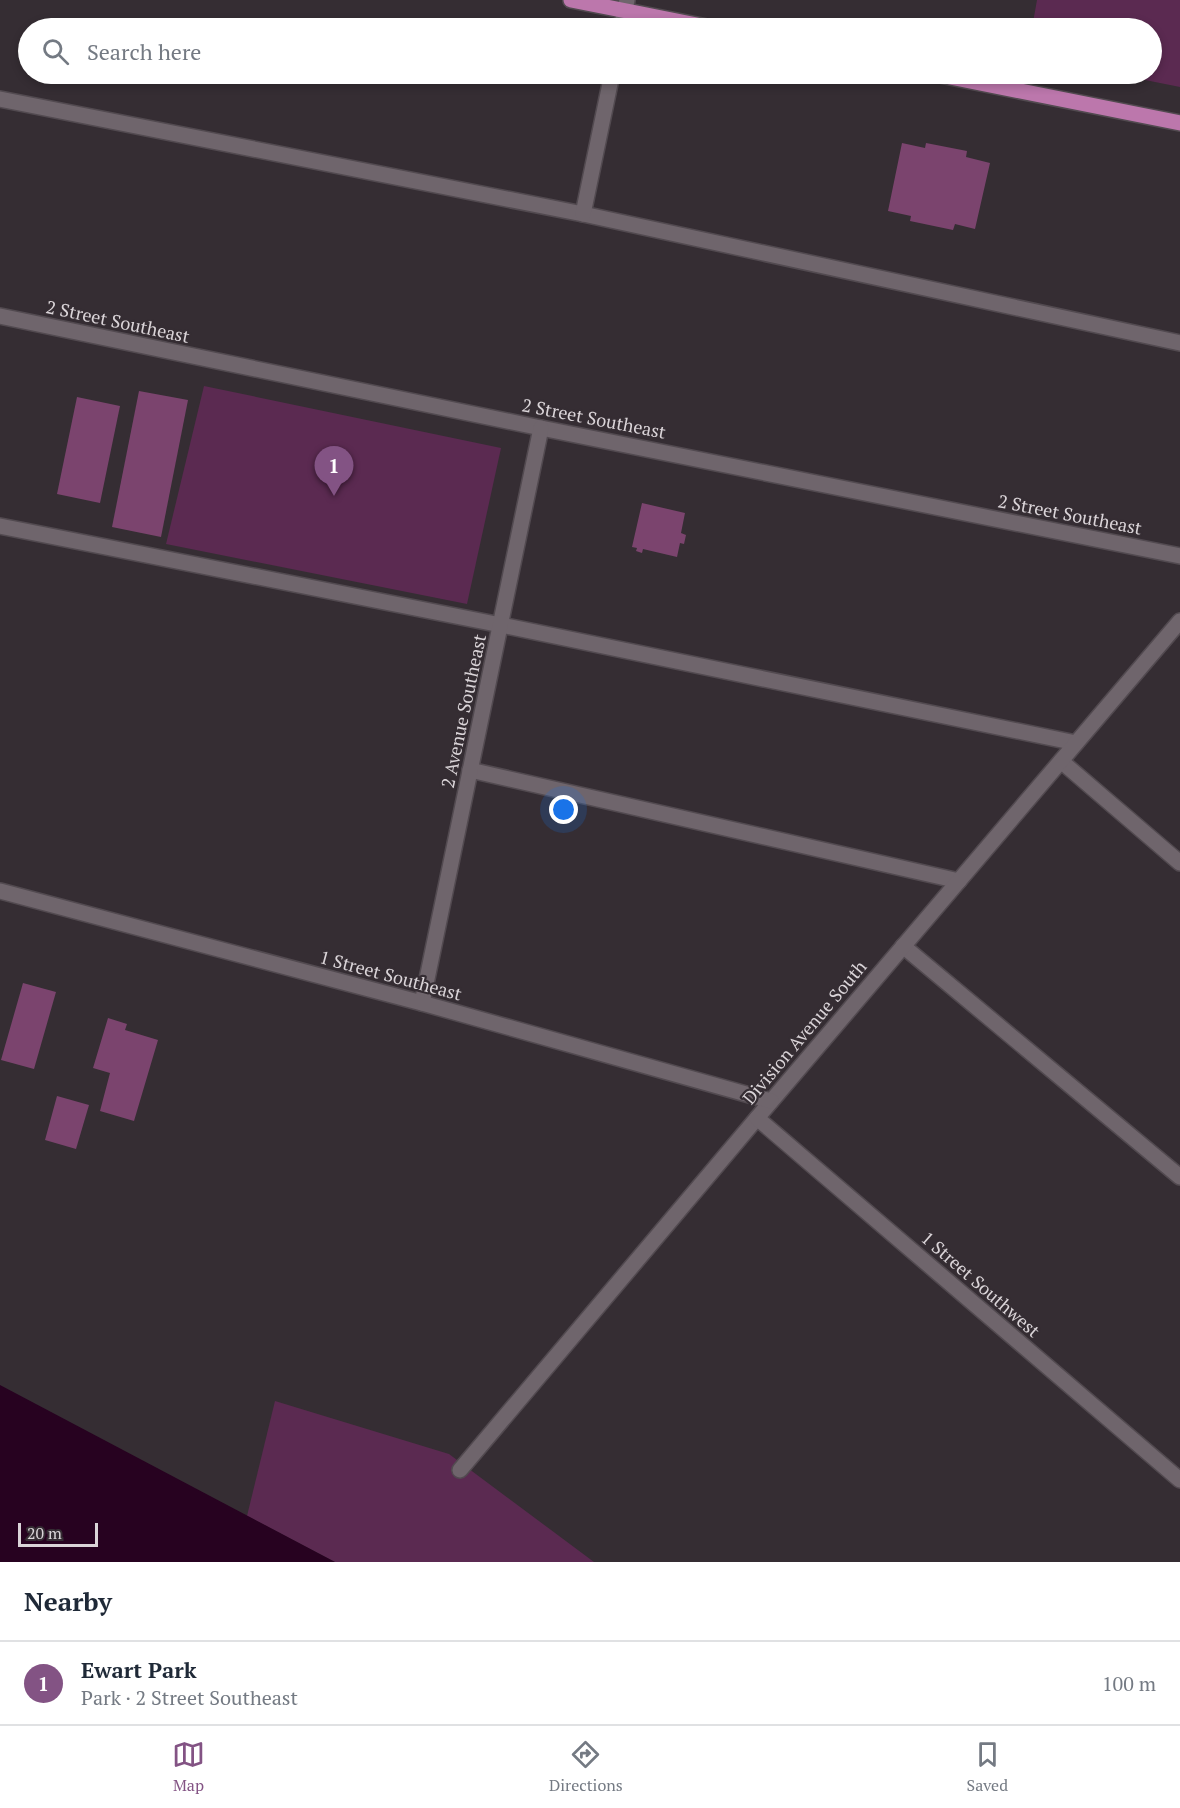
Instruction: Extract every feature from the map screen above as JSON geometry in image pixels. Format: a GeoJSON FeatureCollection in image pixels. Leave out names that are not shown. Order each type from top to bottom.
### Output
{"type":"FeatureCollection","features":[{"type":"Feature","properties":{"kind":"main road"},"geometry":{"type":"LineString","coordinates":[[571,0],[626,5],[675,18]]}},
{"type":"Feature","properties":{"kind":"main road"},"geometry":{"type":"LineString","coordinates":[[985,84],[1180,123]]}},
{"type":"Feature","properties":{"kind":"street"},"geometry":{"type":"LineString","coordinates":[[583,214],[610,84]]}},
{"type":"Feature","properties":{"kind":"street"},"geometry":{"type":"LineString","coordinates":[[0,99],[583,214],[1180,343]]}},
{"type":"Feature","properties":{"kind":"street","name":"2 Street Southeast"},"geometry":{"type":"LineString","coordinates":[[0,316],[541,428],[1180,556]]}},
{"type":"Feature","properties":{"kind":"street","name":"2 Avenue Southeast"},"geometry":{"type":"LineString","coordinates":[[422,1003],[541,428]]}},
{"type":"Feature","properties":{"kind":"street"},"geometry":{"type":"LineString","coordinates":[[0,526],[501,625],[1076,743]]}},
{"type":"Feature","properties":{"kind":"street","name":"Division Avenue South"},"geometry":{"type":"LineString","coordinates":[[460,1470],[1180,621]]}},
{"type":"Feature","properties":{"kind":"street"},"geometry":{"type":"LineString","coordinates":[[1061,761],[1180,863]]}},
{"type":"Feature","properties":{"kind":"street"},"geometry":{"type":"LineString","coordinates":[[470,770],[959,881]]}},
{"type":"Feature","properties":{"kind":"street","name":"1 Street Southeast"},"geometry":{"type":"LineString","coordinates":[[0,891],[422,1003],[771,1101]]}},
{"type":"Feature","properties":{"kind":"street"},"geometry":{"type":"LineString","coordinates":[[903,946],[1180,1177]]}},
{"type":"Feature","properties":{"kind":"street","name":"1 Street Southwest"},"geometry":{"type":"LineString","coordinates":[[757,1118],[1180,1480]]}},
{"type":"Feature","properties":{"kind":"shaded area"},"geometry":{"type":"Polygon","coordinates":[[[1037,0],[1180,0],[1180,87],[1162,83],[1162,18],[1034,18],[1037,0]]]}},
{"type":"Feature","properties":{"kind":"shaded area"},"geometry":{"type":"Polygon","coordinates":[[[204,386],[501,448],[467,604],[166,544],[204,386]]]}},
{"type":"Feature","properties":{"kind":"shaded area"},"geometry":{"type":"Polygon","coordinates":[[[0,1385],[335,1562],[0,1562],[0,1385]]]}},
{"type":"Feature","properties":{"kind":"shaded area"},"geometry":{"type":"Polygon","coordinates":[[[275,1401],[449,1454],[594,1562],[335,1562],[247,1516],[275,1401]]]}},
{"type":"Feature","properties":{"kind":"building"},"geometry":{"type":"Polygon","coordinates":[[[902,143],[925,148],[926,143],[967,151],[966,157],[990,163],[975,229],[955,224],[953,230],[910,221],[911,216],[888,211],[902,143]]]}},
{"type":"Feature","properties":{"kind":"building"},"geometry":{"type":"Polygon","coordinates":[[[139,391],[188,400],[161,537],[112,527],[139,391]]]}},
{"type":"Feature","properties":{"kind":"building"},"geometry":{"type":"Polygon","coordinates":[[[77,397],[120,406],[100,503],[57,494],[77,397]]]}},
{"type":"Feature","properties":{"kind":"building"},"geometry":{"type":"Polygon","coordinates":[[[642,503],[685,513],[681,533],[686,535],[684,544],[680,543],[677,557],[643,549],[642,553],[632,547],[642,503]]]}},
{"type":"Feature","properties":{"kind":"building"},"geometry":{"type":"Polygon","coordinates":[[[23,983],[56,992],[34,1069],[1,1060],[23,983]]]}},
{"type":"Feature","properties":{"kind":"building"},"geometry":{"type":"Polygon","coordinates":[[[108,1018],[127,1024],[125,1030],[158,1040],[134,1121],[100,1111],[110,1073],[93,1068],[108,1018]]]}},
{"type":"Feature","properties":{"kind":"building"},"geometry":{"type":"Polygon","coordinates":[[[57,1096],[89,1105],[76,1149],[45,1140],[57,1096]]]}},
{"type":"Feature","properties":{"kind":"place","name":"Ewart Park"},"geometry":{"type":"Point","coordinates":[334,496]}}]}
